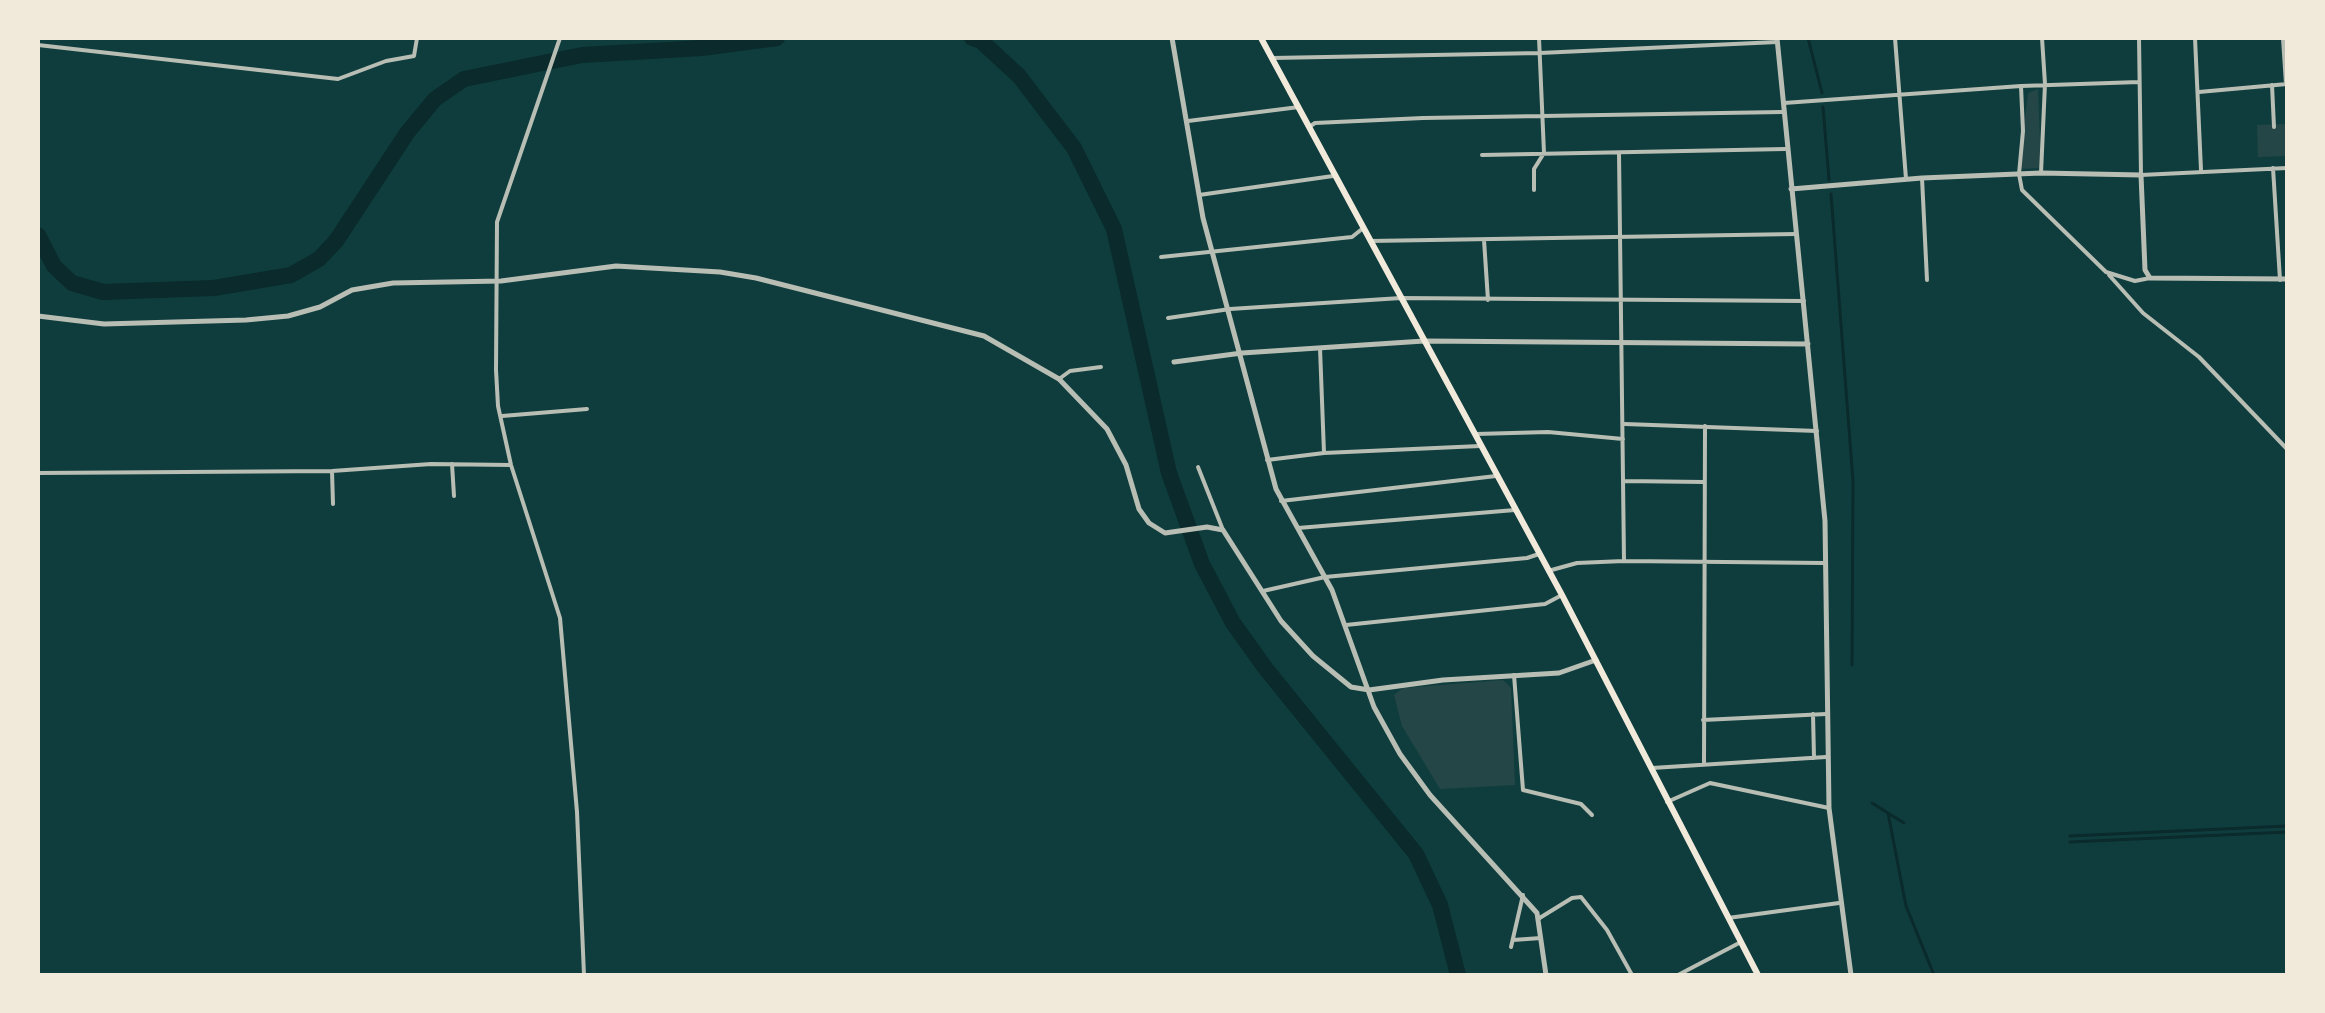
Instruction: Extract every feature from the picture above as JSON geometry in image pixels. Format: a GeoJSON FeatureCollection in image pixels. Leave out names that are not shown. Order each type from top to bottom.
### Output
{"type":"FeatureCollection","features":[{"type":"Feature","properties":{"kind":"main road"},"geometry":{"type":"LineString","coordinates":[[1261,38],[1562,595],[1666,802],[1758,975]]}},
{"type":"Feature","properties":{"kind":"street"},"geometry":{"type":"LineString","coordinates":[[38,45],[338,79],[386,61],[414,56],[417,38]]}},
{"type":"Feature","properties":{"kind":"street"},"geometry":{"type":"LineString","coordinates":[[560,38],[497,222],[496,392],[511,465],[560,618],[577,812],[584,975]]}},
{"type":"Feature","properties":{"kind":"street"},"geometry":{"type":"LineString","coordinates":[[1172,38],[1199,195],[1267,460],[1281,501],[1325,577],[1369,690],[1400,754],[1430,795],[1523,895],[1538,919],[1546,975]]}},
{"type":"Feature","properties":{"kind":"street"},"geometry":{"type":"LineString","coordinates":[[1534,190],[1534,169],[1544,153],[1539,38]]}},
{"type":"Feature","properties":{"kind":"street"},"geometry":{"type":"LineString","coordinates":[[1895,38],[1906,179]]}},
{"type":"Feature","properties":{"kind":"street"},"geometry":{"type":"LineString","coordinates":[[2041,173],[2045,84],[2042,38]]}},
{"type":"Feature","properties":{"kind":"street"},"geometry":{"type":"LineString","coordinates":[[2139,38],[2145,270],[2150,278]]}},
{"type":"Feature","properties":{"kind":"street"},"geometry":{"type":"LineString","coordinates":[[2195,38],[2201,170]]}},
{"type":"Feature","properties":{"kind":"street"},"geometry":{"type":"LineString","coordinates":[[2199,92],[2286,84],[2283,38]]}},
{"type":"Feature","properties":{"kind":"street"},"geometry":{"type":"LineString","coordinates":[[1272,58],[1540,53],[1777,40],[1785,149],[1798,234],[1817,431],[1827,563],[1826,757],[1829,808],[1839,903],[1851,975]]}},
{"type":"Feature","properties":{"kind":"street"},"geometry":{"type":"LineString","coordinates":[[1782,103],[2045,84],[2139,82]]}},
{"type":"Feature","properties":{"kind":"street"},"geometry":{"type":"LineString","coordinates":[[2272,85],[2274,127]]}},
{"type":"Feature","properties":{"kind":"street"},"geometry":{"type":"LineString","coordinates":[[2021,86],[2023,131],[2019,185],[2030,201],[2065,228],[2143,313],[2199,357],[2287,449]]}},
{"type":"Feature","properties":{"kind":"street"},"geometry":{"type":"LineString","coordinates":[[1188,121],[1299,107]]}},
{"type":"Feature","properties":{"kind":"street"},"geometry":{"type":"LineString","coordinates":[[1309,127],[1330,123],[1541,115],[1782,112]]}},
{"type":"Feature","properties":{"kind":"street"},"geometry":{"type":"LineString","coordinates":[[1482,155],[1785,149]]}},
{"type":"Feature","properties":{"kind":"street"},"geometry":{"type":"LineString","coordinates":[[1619,153],[1625,424],[1624,561]]}},
{"type":"Feature","properties":{"kind":"street"},"geometry":{"type":"LineString","coordinates":[[2106,272],[2123,279],[2284,279],[2273,168]]}},
{"type":"Feature","properties":{"kind":"street"},"geometry":{"type":"LineString","coordinates":[[1791,189],[1922,178],[2041,173],[2141,175],[2287,168]]}},
{"type":"Feature","properties":{"kind":"street"},"geometry":{"type":"LineString","coordinates":[[1199,195],[1333,176]]}},
{"type":"Feature","properties":{"kind":"street"},"geometry":{"type":"LineString","coordinates":[[1922,178],[1927,280]]}},
{"type":"Feature","properties":{"kind":"street"},"geometry":{"type":"LineString","coordinates":[[1161,257],[1352,237],[1362,229]]}},
{"type":"Feature","properties":{"kind":"street"},"geometry":{"type":"LineString","coordinates":[[1370,241],[1798,234]]}},
{"type":"Feature","properties":{"kind":"street"},"geometry":{"type":"LineString","coordinates":[[1484,240],[1488,300]]}},
{"type":"Feature","properties":{"kind":"street"},"geometry":{"type":"LineString","coordinates":[[38,316],[104,324],[246,320],[288,316],[320,307],[352,290],[379,285],[495,279],[616,266],[735,273],[984,336],[1059,379],[1107,429],[1126,465],[1141,514],[1165,533],[1202,527],[1223,530]]}},
{"type":"Feature","properties":{"kind":"street"},"geometry":{"type":"LineString","coordinates":[[1168,318],[1230,309],[1401,298],[1804,301]]}},
{"type":"Feature","properties":{"kind":"street"},"geometry":{"type":"LineString","coordinates":[[1174,362],[1242,353],[1424,341],[1808,344]]}},
{"type":"Feature","properties":{"kind":"street"},"geometry":{"type":"LineString","coordinates":[[1320,348],[1324,453]]}},
{"type":"Feature","properties":{"kind":"street"},"geometry":{"type":"LineString","coordinates":[[1059,379],[1070,371],[1101,367]]}},
{"type":"Feature","properties":{"kind":"street"},"geometry":{"type":"LineString","coordinates":[[501,416],[587,409]]}},
{"type":"Feature","properties":{"kind":"street"},"geometry":{"type":"LineString","coordinates":[[1625,424],[1817,431]]}},
{"type":"Feature","properties":{"kind":"street"},"geometry":{"type":"LineString","coordinates":[[1704,763],[1705,426]]}},
{"type":"Feature","properties":{"kind":"street"},"geometry":{"type":"LineString","coordinates":[[1474,435],[1548,432],[1624,439]]}},
{"type":"Feature","properties":{"kind":"street"},"geometry":{"type":"LineString","coordinates":[[1267,460],[1324,453],[1480,446]]}},
{"type":"Feature","properties":{"kind":"street"},"geometry":{"type":"LineString","coordinates":[[38,473],[332,471],[452,464],[511,465]]}},
{"type":"Feature","properties":{"kind":"street"},"geometry":{"type":"LineString","coordinates":[[452,464],[454,496]]}},
{"type":"Feature","properties":{"kind":"street"},"geometry":{"type":"LineString","coordinates":[[1198,467],[1223,530],[1281,621],[1313,656],[1343,682],[1369,690],[1443,680],[1559,673],[1596,660]]}},
{"type":"Feature","properties":{"kind":"street"},"geometry":{"type":"LineString","coordinates":[[332,471],[333,504]]}},
{"type":"Feature","properties":{"kind":"street"},"geometry":{"type":"LineString","coordinates":[[1281,501],[1496,476]]}},
{"type":"Feature","properties":{"kind":"street"},"geometry":{"type":"LineString","coordinates":[[1624,481],[1704,482]]}},
{"type":"Feature","properties":{"kind":"street"},"geometry":{"type":"LineString","coordinates":[[1296,529],[1384,518],[1515,510]]}},
{"type":"Feature","properties":{"kind":"street"},"geometry":{"type":"LineString","coordinates":[[1263,591],[1325,577],[1527,558],[1539,554]]}},
{"type":"Feature","properties":{"kind":"street"},"geometry":{"type":"LineString","coordinates":[[1548,571],[1577,563],[1624,561],[1827,563]]}},
{"type":"Feature","properties":{"kind":"street"},"geometry":{"type":"LineString","coordinates":[[1346,625],[1545,604],[1562,595]]}},
{"type":"Feature","properties":{"kind":"street"},"geometry":{"type":"LineString","coordinates":[[1514,675],[1523,790],[1581,804],[1592,815]]}},
{"type":"Feature","properties":{"kind":"street"},"geometry":{"type":"LineString","coordinates":[[1813,714],[1814,758]]}},
{"type":"Feature","properties":{"kind":"street"},"geometry":{"type":"LineString","coordinates":[[1703,720],[1826,714]]}},
{"type":"Feature","properties":{"kind":"street"},"geometry":{"type":"LineString","coordinates":[[1649,768],[1826,757]]}},
{"type":"Feature","properties":{"kind":"street"},"geometry":{"type":"LineString","coordinates":[[1666,802],[1710,783],[1829,808]]}},
{"type":"Feature","properties":{"kind":"street"},"geometry":{"type":"LineString","coordinates":[[1511,947],[1523,895]]}},
{"type":"Feature","properties":{"kind":"street"},"geometry":{"type":"LineString","coordinates":[[1538,919],[1572,898],[1581,897],[1607,930],[1632,975]]}},
{"type":"Feature","properties":{"kind":"street"},"geometry":{"type":"LineString","coordinates":[[1728,918],[1839,903]]}},
{"type":"Feature","properties":{"kind":"street"},"geometry":{"type":"LineString","coordinates":[[1513,940],[1541,938]]}},
{"type":"Feature","properties":{"kind":"street"},"geometry":{"type":"LineString","coordinates":[[1678,975],[1741,942]]}},
{"type":"Feature","properties":{"kind":"shaded area"},"geometry":{"type":"Polygon","coordinates":[[[2038,89],[2041,168],[2019,169],[2028,93],[2038,89]]]}},
{"type":"Feature","properties":{"kind":"shaded area"},"geometry":{"type":"Polygon","coordinates":[[[2287,124],[2287,156],[2258,157],[2257,125],[2287,124]]]}},
{"type":"Feature","properties":{"kind":"shaded area"},"geometry":{"type":"Polygon","coordinates":[[[1503,680],[1511,688],[1515,785],[1440,789],[1402,726],[1394,695],[1403,688],[1503,680]]]}},
{"type":"Feature","properties":{"kind":"waterway"},"geometry":{"type":"LineString","coordinates":[[38,235],[54,266],[72,283],[103,292],[214,288],[291,275],[319,259],[336,241],[407,133],[435,99],[464,79],[582,55],[702,48],[777,38]]}},
{"type":"Feature","properties":{"kind":"waterway"},"geometry":{"type":"LineString","coordinates":[[972,38],[981,41],[1019,76],[1074,148],[1114,229],[1169,473],[1202,564],[1233,623],[1266,669],[1416,854],[1440,905],[1458,975]]}},
{"type":"Feature","properties":{"kind":"waterway"},"geometry":{"type":"LineString","coordinates":[[1808,38],[1822,93]]}},
{"type":"Feature","properties":{"kind":"waterway"},"geometry":{"type":"LineString","coordinates":[[1823,107],[1829,180]]}},
{"type":"Feature","properties":{"kind":"waterway"},"geometry":{"type":"LineString","coordinates":[[1831,194],[1853,481],[1852,665]]}},
{"type":"Feature","properties":{"kind":"waterway"},"geometry":{"type":"LineString","coordinates":[[1872,803],[1904,823]]}},
{"type":"Feature","properties":{"kind":"waterway"},"geometry":{"type":"LineString","coordinates":[[1888,813],[1906,906],[1934,975]]}},
{"type":"Feature","properties":{"kind":"waterway"},"geometry":{"type":"LineString","coordinates":[[2070,836],[2287,826]]}},
{"type":"Feature","properties":{"kind":"waterway"},"geometry":{"type":"LineString","coordinates":[[2070,842],[2287,832]]}}]}
